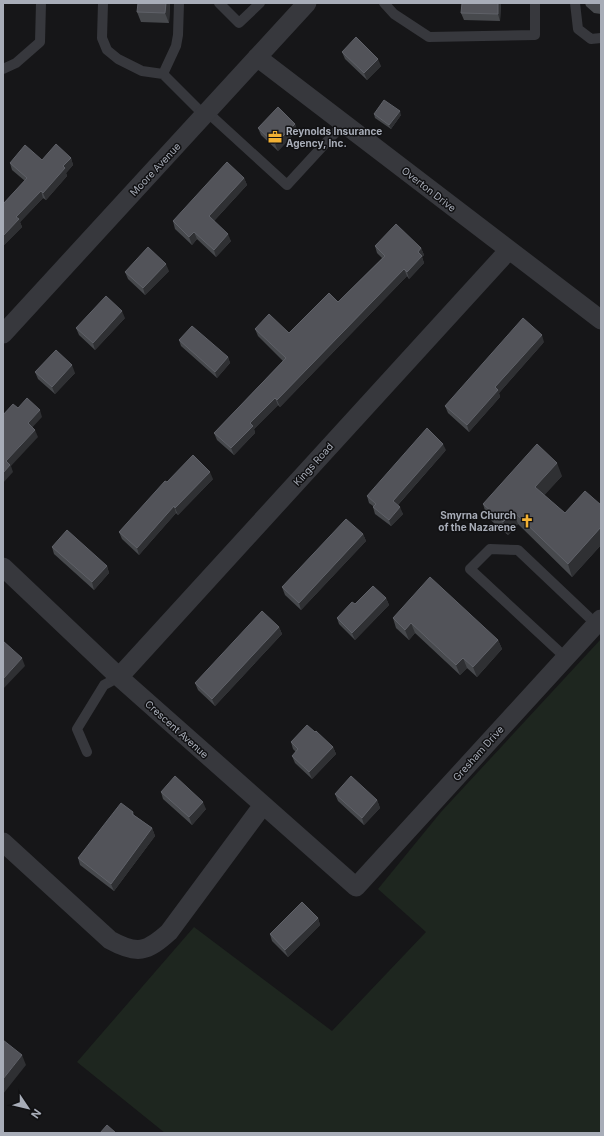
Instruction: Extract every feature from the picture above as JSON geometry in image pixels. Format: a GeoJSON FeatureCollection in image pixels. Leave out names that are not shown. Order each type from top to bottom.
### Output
{"type":"FeatureCollection","features":[{"type":"Feature","properties":{"kind":"street","name":"Moore Avenue"},"geometry":{"type":"LineString","coordinates":[[3,334],[307,3]]}},
{"type":"Feature","properties":{"kind":"street","name":"Overton Drive"},"geometry":{"type":"LineString","coordinates":[[257,57],[508,251],[601,320]]}},
{"type":"Feature","properties":{"kind":"street","name":"Kings Road"},"geometry":{"type":"LineString","coordinates":[[119,677],[508,251]]}},
{"type":"Feature","properties":{"kind":"street","name":"Crescent Avenue"},"geometry":{"type":"LineString","coordinates":[[3,567],[119,677],[356,887]]}},
{"type":"Feature","properties":{"kind":"street","name":"Gresham Drive"},"geometry":{"type":"LineString","coordinates":[[356,887],[599,621]]}},
{"type":"Feature","properties":{"kind":"street"},"geometry":{"type":"LineString","coordinates":[[3,842],[110,940],[123,947],[138,951],[154,945],[169,932],[263,805]]}},
{"type":"Feature","properties":{"kind":"lane"},"geometry":{"type":"LineString","coordinates":[[3,69],[16,63],[40,42],[41,3]]}},
{"type":"Feature","properties":{"kind":"lane"},"geometry":{"type":"LineString","coordinates":[[103,3],[102,38],[107,50],[118,59],[142,71],[163,74],[287,185],[344,123]]}},
{"type":"Feature","properties":{"kind":"lane"},"geometry":{"type":"LineString","coordinates":[[163,74],[176,46],[178,35],[179,3]]}},
{"type":"Feature","properties":{"kind":"lane"},"geometry":{"type":"LineString","coordinates":[[219,3],[239,23],[260,3]]}},
{"type":"Feature","properties":{"kind":"lane"},"geometry":{"type":"LineString","coordinates":[[384,3],[394,14],[429,36],[534,35],[535,3]]}},
{"type":"Feature","properties":{"kind":"lane"},"geometry":{"type":"LineString","coordinates":[[575,3],[578,29],[591,39],[601,38]]}},
{"type":"Feature","properties":{"kind":"lane"},"geometry":{"type":"LineString","coordinates":[[565,657],[470,569],[490,549],[518,550],[599,621]]}},
{"type":"Feature","properties":{"kind":"lane"},"geometry":{"type":"LineString","coordinates":[[87,752],[77,729],[104,685],[119,677]]}},
{"type":"Feature","properties":{"kind":"shaded area"},"geometry":{"type":"Polygon","coordinates":[[[601,639],[601,1133],[165,1133],[77,1062],[194,927],[332,1031],[426,932],[378,889],[441,812],[601,639]]]}},
{"type":"Feature","properties":{"kind":"building"},"geometry":{"type":"Polygon","coordinates":[[[138,3],[166,3],[165,13],[137,12],[138,3]]]}},
{"type":"Feature","properties":{"kind":"building"},"geometry":{"type":"Polygon","coordinates":[[[462,3],[498,3],[498,14],[461,13],[462,3]]]}},
{"type":"Feature","properties":{"kind":"building"},"geometry":{"type":"Polygon","coordinates":[[[356,37],[378,59],[364,73],[342,52],[356,37]]]}},
{"type":"Feature","properties":{"kind":"building"},"geometry":{"type":"Polygon","coordinates":[[[384,100],[400,111],[389,125],[374,114],[384,100]]]}},
{"type":"Feature","properties":{"kind":"building"},"geometry":{"type":"Polygon","coordinates":[[[278,107],[295,124],[275,144],[258,128],[278,107]]]}},
{"type":"Feature","properties":{"kind":"building"},"geometry":{"type":"Polygon","coordinates":[[[56,144],[71,158],[63,166],[65,168],[43,193],[41,191],[16,217],[19,219],[3,236],[3,204],[27,178],[10,163],[25,145],[42,160],[56,144]]]}},
{"type":"Feature","properties":{"kind":"building"},"geometry":{"type":"Polygon","coordinates":[[[227,162],[244,178],[209,216],[228,234],[214,250],[194,232],[189,237],[173,221],[227,162]]]}},
{"type":"Feature","properties":{"kind":"building"},"geometry":{"type":"Polygon","coordinates":[[[396,224],[421,248],[418,252],[422,256],[407,272],[404,269],[277,400],[275,398],[250,423],[253,426],[231,448],[214,433],[286,358],[255,329],[269,314],[289,333],[329,293],[338,302],[385,256],[375,246],[396,224]]]}},
{"type":"Feature","properties":{"kind":"building"},"geometry":{"type":"Polygon","coordinates":[[[148,247],[166,264],[143,288],[125,272],[148,247]]]}},
{"type":"Feature","properties":{"kind":"building"},"geometry":{"type":"Polygon","coordinates":[[[106,296],[122,311],[93,343],[76,328],[106,296]]]}},
{"type":"Feature","properties":{"kind":"building"},"geometry":{"type":"Polygon","coordinates":[[[523,318],[542,335],[495,387],[498,390],[467,425],[445,406],[523,318]]]}},
{"type":"Feature","properties":{"kind":"building"},"geometry":{"type":"Polygon","coordinates":[[[192,326],[228,357],[215,372],[179,340],[192,326]]]}},
{"type":"Feature","properties":{"kind":"building"},"geometry":{"type":"Polygon","coordinates":[[[56,350],[72,365],[52,387],[35,372],[56,350]]]}},
{"type":"Feature","properties":{"kind":"building"},"geometry":{"type":"Polygon","coordinates":[[[27,398],[40,410],[28,423],[35,430],[6,461],[10,465],[3,473],[3,415],[13,404],[18,408],[27,398]]]}},
{"type":"Feature","properties":{"kind":"building"},"geometry":{"type":"Polygon","coordinates":[[[427,428],[443,444],[393,501],[400,507],[389,520],[373,507],[376,504],[367,496],[427,428]]]}},
{"type":"Feature","properties":{"kind":"building","name":"Smyrna Church of the Nazarene"},"geometry":{"type":"Polygon","coordinates":[[[537,444],[557,463],[535,487],[565,513],[585,491],[601,505],[601,527],[568,564],[513,511],[503,522],[483,504],[537,444]]]}},
{"type":"Feature","properties":{"kind":"building"},"geometry":{"type":"Polygon","coordinates":[[[193,455],[210,472],[175,508],[174,506],[137,548],[119,532],[165,481],[167,482],[193,455]]]}},
{"type":"Feature","properties":{"kind":"building"},"geometry":{"type":"Polygon","coordinates":[[[346,519],[363,534],[299,603],[282,587],[346,519]]]}},
{"type":"Feature","properties":{"kind":"building"},"geometry":{"type":"Polygon","coordinates":[[[67,530],[107,566],[92,582],[52,547],[67,530]]]}},
{"type":"Feature","properties":{"kind":"building"},"geometry":{"type":"Polygon","coordinates":[[[430,577],[498,640],[473,667],[463,658],[456,665],[411,623],[405,630],[393,618],[430,577]]]}},
{"type":"Feature","properties":{"kind":"building"},"geometry":{"type":"Polygon","coordinates":[[[373,586],[386,598],[352,633],[337,618],[352,602],[355,604],[373,586]]]}},
{"type":"Feature","properties":{"kind":"building"},"geometry":{"type":"Polygon","coordinates":[[[262,611],[279,627],[212,699],[195,683],[262,611]]]}},
{"type":"Feature","properties":{"kind":"building"},"geometry":{"type":"Polygon","coordinates":[[[3,641],[22,658],[3,679],[3,641]]]}},
{"type":"Feature","properties":{"kind":"building"},"geometry":{"type":"Polygon","coordinates":[[[307,725],[315,732],[316,731],[333,747],[309,772],[292,756],[298,749],[291,742],[307,725]]]}},
{"type":"Feature","properties":{"kind":"building"},"geometry":{"type":"Polygon","coordinates":[[[175,776],[203,802],[189,817],[161,792],[175,776]]]}},
{"type":"Feature","properties":{"kind":"building"},"geometry":{"type":"Polygon","coordinates":[[[351,776],[377,800],[362,818],[335,794],[351,776]]]}},
{"type":"Feature","properties":{"kind":"building"},"geometry":{"type":"Polygon","coordinates":[[[121,803],[133,812],[132,814],[152,828],[111,884],[78,858],[121,803]]]}},
{"type":"Feature","properties":{"kind":"building"},"geometry":{"type":"Polygon","coordinates":[[[302,902],[318,918],[285,950],[270,934],[302,902]]]}},
{"type":"Feature","properties":{"kind":"building"},"geometry":{"type":"Polygon","coordinates":[[[3,1040],[22,1055],[3,1079],[3,1040]]]}},
{"type":"Feature","properties":{"kind":"building"},"geometry":{"type":"Polygon","coordinates":[[[107,1125],[116,1133],[100,1133],[107,1125]]]}},
{"type":"Feature","properties":{"kind":"place","name":"Reynolds Insurance Agency, Inc."},"geometry":{"type":"Point","coordinates":[275,137]}},
{"type":"Feature","properties":{"kind":"place","name":"Smyrna Church of the Nazarene"},"geometry":{"type":"Point","coordinates":[527,521]}}]}
